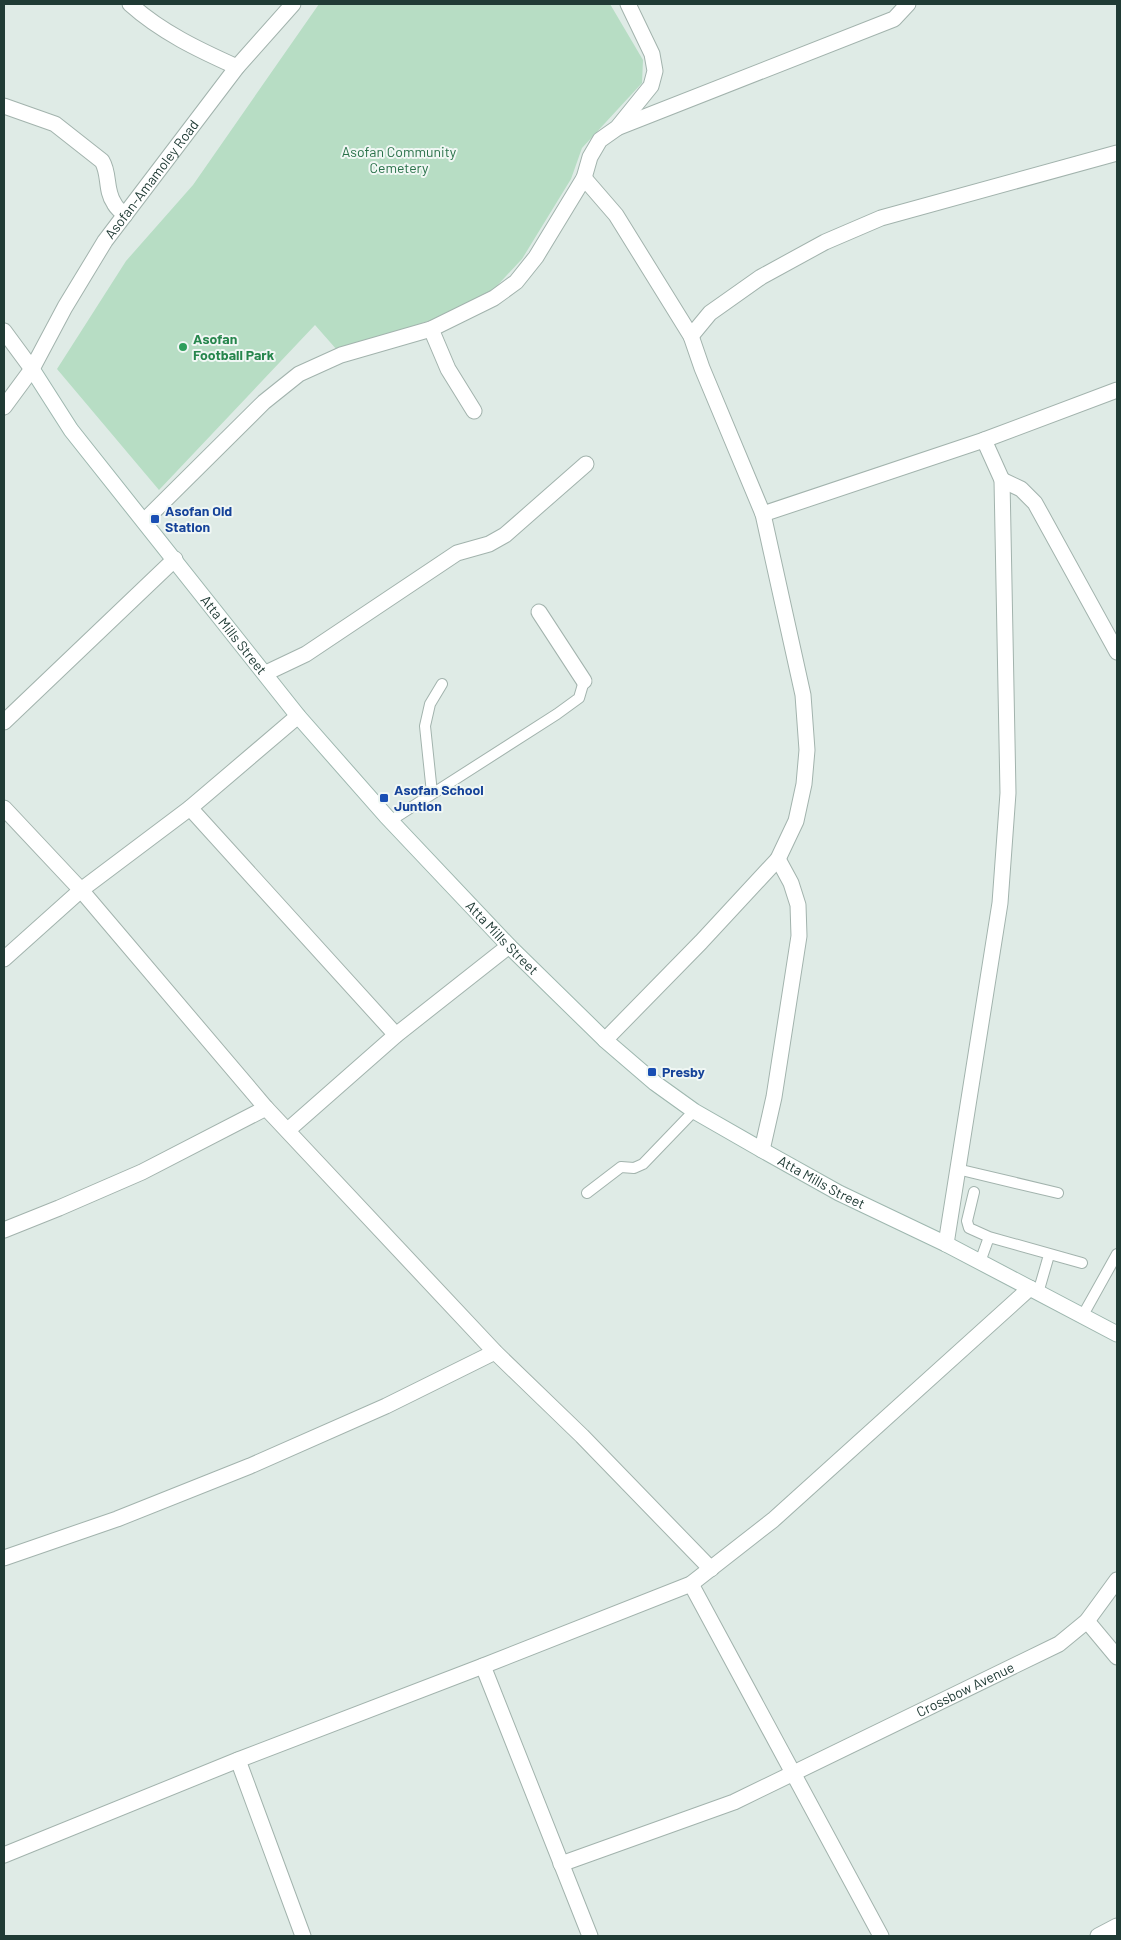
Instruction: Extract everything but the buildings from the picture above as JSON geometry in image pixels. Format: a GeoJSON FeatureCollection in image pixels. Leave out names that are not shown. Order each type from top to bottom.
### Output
{"type":"FeatureCollection","features":[{"type":"Feature","properties":{"kind":"street"},"geometry":{"type":"LineString","coordinates":[[130,4],[160,27],[192,46],[237,68]]}},
{"type":"Feature","properties":{"kind":"street","name":"Asofan-Amamoley Road"},"geometry":{"type":"LineString","coordinates":[[4,407],[32,369],[65,307],[105,241],[237,68],[293,4]]}},
{"type":"Feature","properties":{"kind":"street"},"geometry":{"type":"LineString","coordinates":[[617,128],[651,86],[655,71],[652,54],[628,4]]}},
{"type":"Feature","properties":{"kind":"street"},"geometry":{"type":"LineString","coordinates":[[144,521],[264,402],[299,374],[341,356],[431,329],[494,298],[516,282],[536,257],[584,178],[590,156],[600,140],[617,128],[894,19],[908,4]]}},
{"type":"Feature","properties":{"kind":"street"},"geometry":{"type":"LineString","coordinates":[[4,106],[55,124],[102,161],[106,168],[108,187],[114,204],[125,215]]}},
{"type":"Feature","properties":{"kind":"street"},"geometry":{"type":"LineString","coordinates":[[691,336],[710,314],[762,277],[825,242],[881,218],[1117,153]]}},
{"type":"Feature","properties":{"kind":"street"},"geometry":{"type":"LineString","coordinates":[[584,178],[616,215],[691,336],[702,368],[763,514],[803,695],[807,750],[804,784],[796,821],[778,859],[606,1040]]}},
{"type":"Feature","properties":{"kind":"street"},"geometry":{"type":"LineString","coordinates":[[431,329],[448,368],[474,411]]}},
{"type":"Feature","properties":{"kind":"street","name":"Atta Mills Street"},"geometry":{"type":"LineString","coordinates":[[4,331],[32,369],[71,430],[266,673],[298,716],[390,821],[509,946],[606,1040],[655,1083],[694,1111],[839,1193],[946,1244],[1117,1334]]}},
{"type":"Feature","properties":{"kind":"street"},"geometry":{"type":"LineString","coordinates":[[763,514],[984,440],[1117,390]]}},
{"type":"Feature","properties":{"kind":"street"},"geometry":{"type":"LineString","coordinates":[[946,1244],[1000,903],[1008,793],[1002,480],[984,440]]}},
{"type":"Feature","properties":{"kind":"street"},"geometry":{"type":"LineString","coordinates":[[266,673],[306,654],[457,553],[489,544],[505,535],[586,464]]}},
{"type":"Feature","properties":{"kind":"street"},"geometry":{"type":"LineString","coordinates":[[1002,480],[1022,489],[1035,503],[1117,652]]}},
{"type":"Feature","properties":{"kind":"street"},"geometry":{"type":"LineString","coordinates":[[4,722],[175,560]]}},
{"type":"Feature","properties":{"kind":"street"},"geometry":{"type":"LineString","coordinates":[[539,612],[584,681]]}},
{"type":"Feature","properties":{"kind":"street"},"geometry":{"type":"LineString","coordinates":[[4,959],[81,890],[190,808],[298,716]]}},
{"type":"Feature","properties":{"kind":"street"},"geometry":{"type":"LineString","coordinates":[[4,808],[81,890],[266,1108],[495,1352],[582,1436],[711,1569]]}},
{"type":"Feature","properties":{"kind":"street"},"geometry":{"type":"LineString","coordinates":[[190,808],[396,1035]]}},
{"type":"Feature","properties":{"kind":"street"},"geometry":{"type":"LineString","coordinates":[[762,1150],[774,1097],[799,936],[798,905],[791,883],[778,859]]}},
{"type":"Feature","properties":{"kind":"street"},"geometry":{"type":"LineString","coordinates":[[288,1130],[396,1035],[509,946]]}},
{"type":"Feature","properties":{"kind":"street"},"geometry":{"type":"LineString","coordinates":[[4,1230],[142,1172],[266,1108]]}},
{"type":"Feature","properties":{"kind":"street"},"geometry":{"type":"LineString","coordinates":[[4,1855],[238,1760],[691,1584],[773,1520],[1034,1290]]}},
{"type":"Feature","properties":{"kind":"street"},"geometry":{"type":"LineString","coordinates":[[4,1558],[117,1519],[250,1466],[386,1406],[495,1352]]}},
{"type":"Feature","properties":{"kind":"street","name":"Crossbow Avenue"},"geometry":{"type":"LineString","coordinates":[[561,1864],[734,1802],[1059,1644],[1087,1620],[1117,1580]]}},
{"type":"Feature","properties":{"kind":"street"},"geometry":{"type":"LineString","coordinates":[[691,1584],[882,1936]]}},
{"type":"Feature","properties":{"kind":"street"},"geometry":{"type":"LineString","coordinates":[[1087,1620],[1117,1658]]}},
{"type":"Feature","properties":{"kind":"street"},"geometry":{"type":"LineString","coordinates":[[483,1666],[590,1936]]}},
{"type":"Feature","properties":{"kind":"street"},"geometry":{"type":"LineString","coordinates":[[238,1760],[302,1936]]}},
{"type":"Feature","properties":{"kind":"street"},"geometry":{"type":"LineString","coordinates":[[1098,1936],[1117,1926]]}},
{"type":"Feature","properties":{"kind":"lane"},"geometry":{"type":"LineString","coordinates":[[390,821],[558,714],[579,698],[584,681]]}},
{"type":"Feature","properties":{"kind":"lane"},"geometry":{"type":"LineString","coordinates":[[432,793],[425,726],[430,704],[442,684]]}},
{"type":"Feature","properties":{"kind":"lane"},"geometry":{"type":"LineString","coordinates":[[587,1192],[621,1167],[634,1168],[643,1164],[694,1111]]}},
{"type":"Feature","properties":{"kind":"lane"},"geometry":{"type":"LineString","coordinates":[[958,1169],[1058,1194]]}},
{"type":"Feature","properties":{"kind":"lane"},"geometry":{"type":"LineString","coordinates":[[974,1192],[967,1221],[969,1228],[989,1237],[1082,1263]]}},
{"type":"Feature","properties":{"kind":"lane"},"geometry":{"type":"LineString","coordinates":[[980,1262],[989,1237]]}},
{"type":"Feature","properties":{"kind":"lane"},"geometry":{"type":"LineString","coordinates":[[1083,1315],[1117,1254]]}},
{"type":"Feature","properties":{"kind":"lane"},"geometry":{"type":"LineString","coordinates":[[1034,1290],[1050,1255]]}},
{"type":"Feature","properties":{"kind":"green space","name":"Asofan Community Cemetery"},"geometry":{"type":"Polygon","coordinates":[[[319,4],[610,4],[643,60],[642,83],[582,148],[571,179],[522,259],[494,289],[435,319],[337,350],[315,325],[159,490],[57,369],[126,261],[193,185],[319,4]]]}},
{"type":"Feature","properties":{"kind":"place","name":"Asofan Football Park"},"geometry":{"type":"Point","coordinates":[183,347]}},
{"type":"Feature","properties":{"kind":"place","name":"Asofan Old Station"},"geometry":{"type":"Point","coordinates":[155,519]}},
{"type":"Feature","properties":{"kind":"place","name":"Asofan School Juntion"},"geometry":{"type":"Point","coordinates":[384,798]}},
{"type":"Feature","properties":{"kind":"place","name":"Presby"},"geometry":{"type":"Point","coordinates":[652,1072]}}]}
